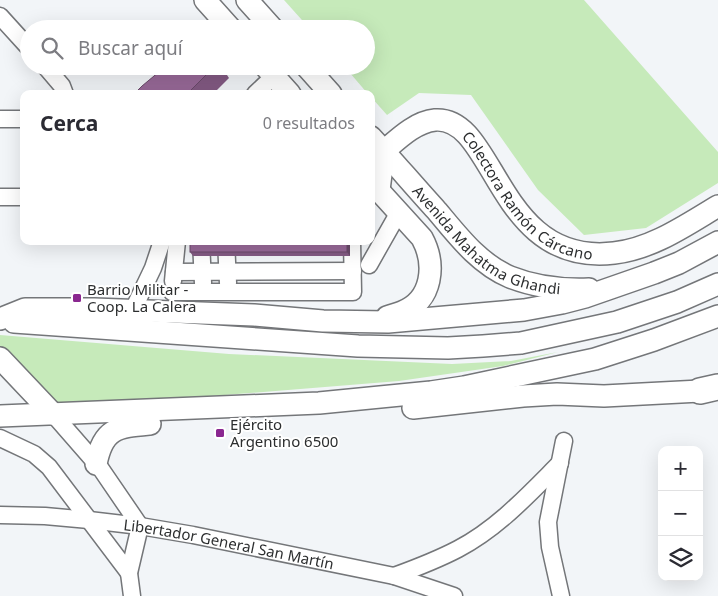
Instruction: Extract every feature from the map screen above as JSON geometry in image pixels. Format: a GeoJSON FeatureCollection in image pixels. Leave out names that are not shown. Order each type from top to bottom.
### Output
{"type":"FeatureCollection","features":[{"type":"Feature","properties":{"kind":"main road"},"geometry":{"type":"LineString","coordinates":[[205,0],[223,20]]}},
{"type":"Feature","properties":{"kind":"main road"},"geometry":{"type":"LineString","coordinates":[[247,0],[265,20]]}},
{"type":"Feature","properties":{"kind":"main road"},"geometry":{"type":"LineString","coordinates":[[273,75],[287,90]]}},
{"type":"Feature","properties":{"kind":"main road"},"geometry":{"type":"LineString","coordinates":[[314,75],[327,90]]}},
{"type":"Feature","properties":{"kind":"main road","name":"Colectora Ramón Cárcano"},"geometry":{"type":"LineString","coordinates":[[378,144],[424,123],[435,120],[445,120],[456,124],[474,141],[509,200],[533,230],[547,240],[565,248],[582,252],[598,254],[633,249],[674,231],[718,206]]}},
{"type":"Feature","properties":{"kind":"main road"},"geometry":{"type":"LineString","coordinates":[[375,178],[378,144]]}},
{"type":"Feature","properties":{"kind":"main road","name":"Avenida Mahatma Ghandi"},"geometry":{"type":"LineString","coordinates":[[378,144],[470,248],[497,270],[524,281],[567,290],[593,288],[626,282]]}},
{"type":"Feature","properties":{"kind":"main road","name":"Avenida Mahatma Ghandi"},"geometry":{"type":"LineString","coordinates":[[355,322],[403,312],[413,306],[426,290],[430,277],[431,268],[428,249],[422,238],[399,212],[375,191]]}},
{"type":"Feature","properties":{"kind":"main road"},"geometry":{"type":"LineString","coordinates":[[131,320],[172,302],[216,298],[254,315],[324,321],[409,321],[524,310],[562,303],[679,264],[718,242]]}},
{"type":"Feature","properties":{"kind":"main road"},"geometry":{"type":"LineString","coordinates":[[0,320],[25,309],[131,320],[174,333],[403,348],[448,348],[511,344],[618,322],[677,302],[718,284]]}},
{"type":"Feature","properties":{"kind":"main road"},"geometry":{"type":"LineString","coordinates":[[0,416],[318,403],[455,388],[627,350],[718,316]]}},
{"type":"Feature","properties":{"kind":"main road"},"geometry":{"type":"LineString","coordinates":[[0,358],[53,414]]}},
{"type":"Feature","properties":{"kind":"main road"},"geometry":{"type":"LineString","coordinates":[[318,403],[366,412],[523,396],[556,394],[604,396],[712,388]]}},
{"type":"Feature","properties":{"kind":"main road"},"geometry":{"type":"LineString","coordinates":[[96,464],[102,442],[108,434],[116,429],[124,426],[174,423],[193,409]]}},
{"type":"Feature","properties":{"kind":"street"},"geometry":{"type":"LineString","coordinates":[[0,16],[20,38]]}},
{"type":"Feature","properties":{"kind":"street"},"geometry":{"type":"LineString","coordinates":[[53,75],[64,90]]}},
{"type":"Feature","properties":{"kind":"street"},"geometry":{"type":"LineString","coordinates":[[258,90],[267,75]]}},
{"type":"Feature","properties":{"kind":"street"},"geometry":{"type":"LineString","coordinates":[[0,119],[20,119]]}},
{"type":"Feature","properties":{"kind":"street"},"geometry":{"type":"LineString","coordinates":[[0,197],[20,197]]}},
{"type":"Feature","properties":{"kind":"street"},"geometry":{"type":"LineString","coordinates":[[370,265],[399,212]]}},
{"type":"Feature","properties":{"kind":"street"},"geometry":{"type":"LineString","coordinates":[[131,320],[154,268],[161,245]]}},
{"type":"Feature","properties":{"kind":"street"},"geometry":{"type":"LineString","coordinates":[[174,333],[172,302],[177,245]]}},
{"type":"Feature","properties":{"kind":"street"},"geometry":{"type":"LineString","coordinates":[[201,245],[202,271],[216,298]]}},
{"type":"Feature","properties":{"kind":"street"},"geometry":{"type":"LineString","coordinates":[[216,298],[227,271],[226,245]]}},
{"type":"Feature","properties":{"kind":"street"},"geometry":{"type":"LineString","coordinates":[[216,298],[253,292],[353,292],[352,245]]}},
{"type":"Feature","properties":{"kind":"street"},"geometry":{"type":"LineString","coordinates":[[252,251],[254,315]]}},
{"type":"Feature","properties":{"kind":"street"},"geometry":{"type":"LineString","coordinates":[[277,251],[278,271],[290,292]]}},
{"type":"Feature","properties":{"kind":"street"},"geometry":{"type":"LineString","coordinates":[[290,318],[290,292],[302,271],[302,251]]}},
{"type":"Feature","properties":{"kind":"street"},"geometry":{"type":"LineString","coordinates":[[324,321],[328,271],[327,251]]}},
{"type":"Feature","properties":{"kind":"street"},"geometry":{"type":"LineString","coordinates":[[174,272],[353,271]]}},
{"type":"Feature","properties":{"kind":"street"},"geometry":{"type":"LineString","coordinates":[[53,414],[96,464],[140,526],[129,573],[132,596]]}},
{"type":"Feature","properties":{"kind":"street"},"geometry":{"type":"LineString","coordinates":[[0,438],[34,454],[43,461],[56,475],[129,573]]}},
{"type":"Feature","properties":{"kind":"street"},"geometry":{"type":"LineString","coordinates":[[561,596],[550,547],[548,522],[564,441]]}},
{"type":"Feature","properties":{"kind":"street"},"geometry":{"type":"LineString","coordinates":[[394,576],[435,561],[491,528],[560,463]]}},
{"type":"Feature","properties":{"kind":"street","name":"Libertador General San Martín"},"geometry":{"type":"LineString","coordinates":[[0,515],[45,516],[89,520],[193,534],[394,576],[454,596]]}},
{"type":"Feature","properties":{"kind":"green space"},"geometry":{"type":"Polygon","coordinates":[[[284,0],[584,0],[718,152],[718,183],[646,228],[584,235],[538,190],[471,95],[419,93],[387,115],[375,102],[375,90],[365,90],[352,75],[375,75],[375,20],[302,20],[284,0]]]}},
{"type":"Feature","properties":{"kind":"green space"},"geometry":{"type":"Polygon","coordinates":[[[0,335],[229,354],[452,364],[511,361],[558,352],[503,366],[399,381],[212,396],[56,404],[0,348],[0,335]]]}},
{"type":"Feature","properties":{"kind":"building"},"geometry":{"type":"Polygon","coordinates":[[[155,75],[206,75],[191,90],[138,90],[155,75]]]}},
{"type":"Feature","properties":{"kind":"building"},"geometry":{"type":"Polygon","coordinates":[[[190,245],[347,245],[347,252],[190,252],[190,245]]]}},
{"type":"Feature","properties":{"kind":"place","name":"Barrio Militar - Coop. La Calera"},"geometry":{"type":"Point","coordinates":[77,298]}},
{"type":"Feature","properties":{"kind":"place","name":"Ejército Argentino 6500"},"geometry":{"type":"Point","coordinates":[220,433]}}]}
